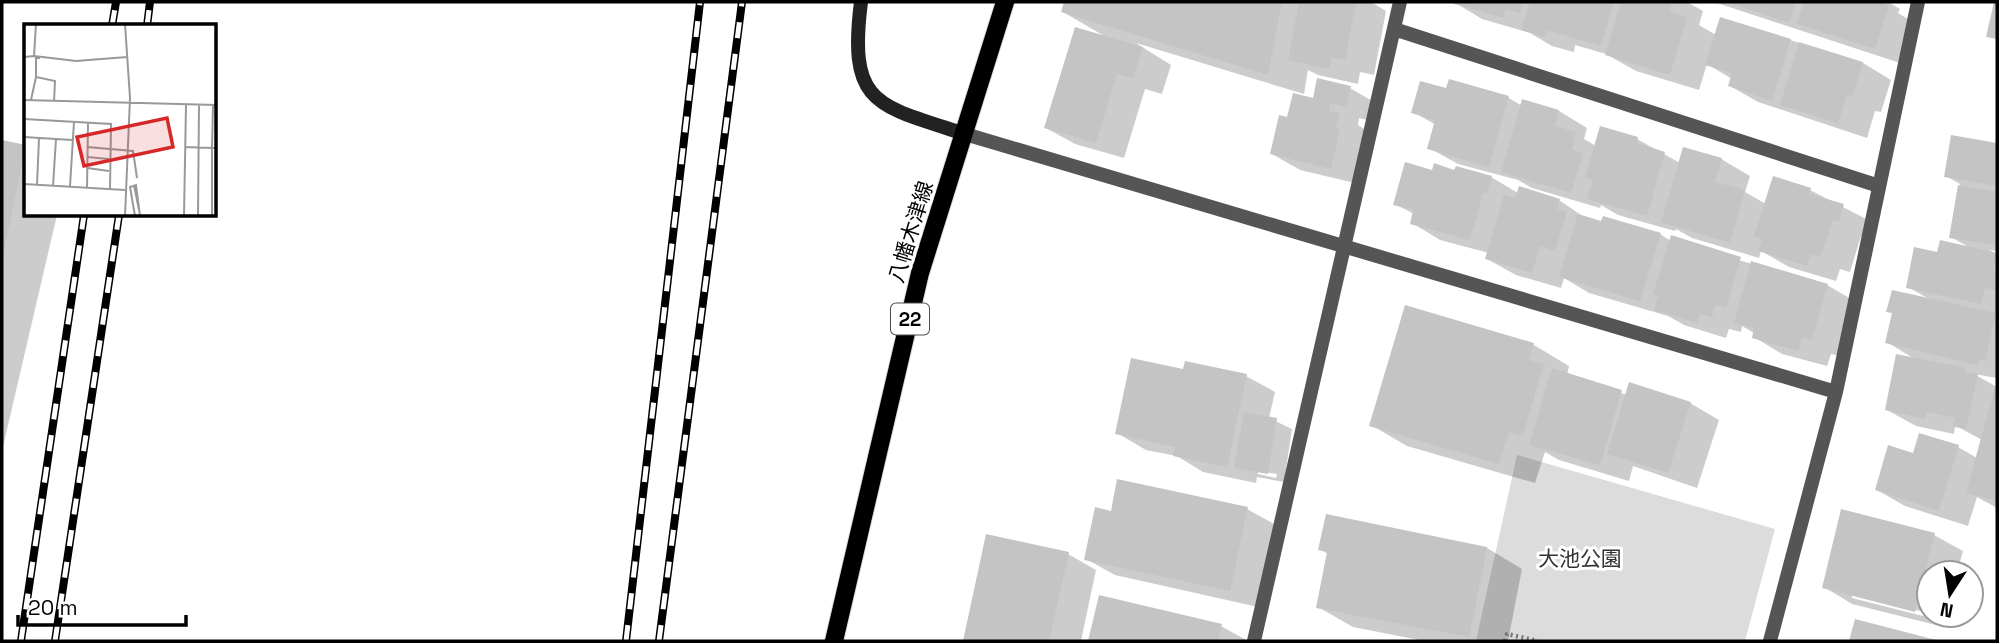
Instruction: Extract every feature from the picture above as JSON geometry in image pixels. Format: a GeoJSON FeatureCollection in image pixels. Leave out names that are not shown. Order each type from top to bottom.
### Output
{"type":"FeatureCollection","features":[{"type":"Feature","properties":{"kind":"main road","name":"八幡木津線"},"geometry":{"type":"LineString","coordinates":[[834,641],[920,273],[1005,2]]}},
{"type":"Feature","properties":{"kind":"street"},"geometry":{"type":"LineString","coordinates":[[860,2],[857,65],[866,89],[882,104],[965,134],[1836,392]]}},
{"type":"Feature","properties":{"kind":"street"},"geometry":{"type":"LineString","coordinates":[[1254,641],[1399,2]]}},
{"type":"Feature","properties":{"kind":"street"},"geometry":{"type":"LineString","coordinates":[[1770,641],[1836,392],[1918,2]]}},
{"type":"Feature","properties":{"kind":"street"},"geometry":{"type":"LineString","coordinates":[[1394,29],[1879,186]]}},
{"type":"Feature","properties":{"kind":"path"},"geometry":{"type":"LineString","coordinates":[[1505,641],[1507,634],[1538,641]]}},
{"type":"Feature","properties":{"kind":"green space","name":"大池公園"},"geometry":{"type":"Polygon","coordinates":[[[1517,455],[1775,529],[1745,641],[1476,641],[1517,455]]]}},
{"type":"Feature","properties":{"kind":"building"},"geometry":{"type":"Polygon","coordinates":[[[1064,2],[1282,2],[1268,75],[1061,12],[1064,2]]]}},
{"type":"Feature","properties":{"kind":"building"},"geometry":{"type":"Polygon","coordinates":[[[1299,2],[1356,2],[1345,60],[1332,57],[1329,69],[1288,60],[1299,2]]]}},
{"type":"Feature","properties":{"kind":"building"},"geometry":{"type":"Polygon","coordinates":[[[1448,2],[1523,2],[1520,13],[1506,9],[1503,18],[1448,2]]]}},
{"type":"Feature","properties":{"kind":"building"},"geometry":{"type":"Polygon","coordinates":[[[1530,2],[1614,2],[1601,46],[1547,30],[1545,37],[1521,30],[1530,2]]]}},
{"type":"Feature","properties":{"kind":"building"},"geometry":{"type":"Polygon","coordinates":[[[1621,2],[1672,2],[1670,11],[1687,17],[1670,75],[1605,55],[1621,2]]]}},
{"type":"Feature","properties":{"kind":"building"},"geometry":{"type":"Polygon","coordinates":[[[1727,2],[1796,2],[1789,23],[1727,2]]]}},
{"type":"Feature","properties":{"kind":"building"},"geometry":{"type":"Polygon","coordinates":[[[1804,2],[1877,2],[1889,6],[1875,49],[1797,24],[1804,2]]]}},
{"type":"Feature","properties":{"kind":"building"},"geometry":{"type":"Polygon","coordinates":[[[1994,2],[1997,2],[1997,39],[1986,37],[1994,2]]]}},
{"type":"Feature","properties":{"kind":"building"},"geometry":{"type":"Polygon","coordinates":[[[1720,17],[1791,39],[1772,101],[1728,86],[1732,73],[1705,65],[1720,17]]]}},
{"type":"Feature","properties":{"kind":"building"},"geometry":{"type":"Polygon","coordinates":[[[1075,27],[1143,47],[1133,78],[1117,74],[1096,143],[1044,128],[1075,27]]]}},
{"type":"Feature","properties":{"kind":"building"},"geometry":{"type":"Polygon","coordinates":[[[1799,42],[1863,62],[1853,97],[1847,95],[1838,123],[1780,105],[1799,42]]]}},
{"type":"Feature","properties":{"kind":"building"},"geometry":{"type":"Polygon","coordinates":[[[1317,78],[1351,86],[1346,107],[1330,103],[1329,111],[1340,113],[1336,128],[1340,129],[1331,169],[1270,154],[1279,115],[1287,117],[1293,93],[1313,98],[1317,78]]]}},
{"type":"Feature","properties":{"kind":"building"},"geometry":{"type":"Polygon","coordinates":[[[1449,79],[1509,96],[1489,167],[1427,149],[1435,120],[1411,113],[1420,81],[1446,88],[1449,79]]]}},
{"type":"Feature","properties":{"kind":"building"},"geometry":{"type":"Polygon","coordinates":[[[1522,99],[1559,110],[1555,126],[1576,132],[1572,150],[1583,153],[1571,193],[1501,172],[1522,99]]]}},
{"type":"Feature","properties":{"kind":"building"},"geometry":{"type":"Polygon","coordinates":[[[1600,126],[1638,137],[1637,143],[1665,152],[1647,216],[1587,199],[1593,180],[1585,177],[1600,126]]]}},
{"type":"Feature","properties":{"kind":"building"},"geometry":{"type":"Polygon","coordinates":[[[1951,135],[1997,143],[1997,186],[1944,177],[1951,135]]]}},
{"type":"Feature","properties":{"kind":"building"},"geometry":{"type":"Polygon","coordinates":[[[2,140],[24,145],[24,155],[2,255],[2,140]]]}},
{"type":"Feature","properties":{"kind":"building"},"geometry":{"type":"Polygon","coordinates":[[[1683,147],[1722,158],[1715,182],[1745,190],[1730,243],[1661,222],[1683,147]]]}},
{"type":"Feature","properties":{"kind":"building"},"geometry":{"type":"Polygon","coordinates":[[[1405,162],[1432,170],[1434,163],[1454,170],[1456,166],[1492,176],[1487,194],[1483,193],[1470,240],[1410,224],[1413,210],[1393,205],[1405,162]]]}},
{"type":"Feature","properties":{"kind":"building"},"geometry":{"type":"Polygon","coordinates":[[[1773,176],[1811,188],[1810,194],[1844,204],[1839,222],[1833,220],[1821,257],[1811,254],[1807,266],[1758,251],[1762,239],[1754,236],[1773,176]]]}},
{"type":"Feature","properties":{"kind":"building"},"geometry":{"type":"Polygon","coordinates":[[[1958,185],[1997,192],[1997,245],[1949,238],[1958,185]]]}},
{"type":"Feature","properties":{"kind":"building"},"geometry":{"type":"Polygon","coordinates":[[[1519,186],[1560,199],[1557,209],[1567,212],[1555,251],[1540,246],[1532,273],[1485,259],[1504,195],[1515,198],[1519,186]]]}},
{"type":"Feature","properties":{"kind":"building"},"geometry":{"type":"Polygon","coordinates":[[[1578,214],[1601,221],[1603,216],[1661,233],[1640,301],[1559,277],[1578,214]]]}},
{"type":"Feature","properties":{"kind":"building"},"geometry":{"type":"Polygon","coordinates":[[[1671,235],[1741,257],[1726,308],[1715,305],[1712,317],[1700,314],[1697,323],[1654,310],[1658,296],[1653,294],[1671,235]]]}},
{"type":"Feature","properties":{"kind":"building"},"geometry":{"type":"Polygon","coordinates":[[[1940,240],[1997,253],[1993,273],[1997,274],[1997,291],[1985,288],[1981,304],[1906,288],[1914,247],[1937,252],[1940,240]]]}},
{"type":"Feature","properties":{"kind":"building"},"geometry":{"type":"Polygon","coordinates":[[[1751,261],[1828,284],[1812,340],[1802,338],[1798,351],[1752,338],[1754,328],[1734,323],[1751,261]]]}},
{"type":"Feature","properties":{"kind":"building"},"geometry":{"type":"Polygon","coordinates":[[[1892,290],[1996,313],[1985,360],[1980,359],[1978,365],[1885,343],[1892,313],[1886,312],[1892,290]]]}},
{"type":"Feature","properties":{"kind":"building"},"geometry":{"type":"Polygon","coordinates":[[[1405,305],[1534,343],[1529,360],[1544,364],[1523,436],[1509,432],[1499,464],[1369,426],[1405,305]]]}},
{"type":"Feature","properties":{"kind":"building"},"geometry":{"type":"Polygon","coordinates":[[[1896,354],[1965,368],[1965,372],[1978,374],[1966,429],[1953,426],[1955,418],[1927,412],[1925,419],[1885,410],[1896,354]]]}},
{"type":"Feature","properties":{"kind":"building"},"geometry":{"type":"Polygon","coordinates":[[[1131,358],[1183,369],[1185,361],[1247,374],[1227,467],[1173,456],[1175,447],[1115,434],[1131,358]]]}},
{"type":"Feature","properties":{"kind":"building"},"geometry":{"type":"Polygon","coordinates":[[[1552,368],[1622,390],[1600,465],[1529,445],[1552,368]]]}},
{"type":"Feature","properties":{"kind":"building"},"geometry":{"type":"Polygon","coordinates":[[[1629,382],[1691,402],[1668,473],[1607,454],[1629,382]]]}},
{"type":"Feature","properties":{"kind":"building"},"geometry":{"type":"Polygon","coordinates":[[[1995,387],[1997,388],[1997,501],[1966,493],[1995,387]]]}},
{"type":"Feature","properties":{"kind":"building"},"geometry":{"type":"Polygon","coordinates":[[[1244,412],[1277,418],[1268,474],[1234,468],[1244,412]]]}},
{"type":"Feature","properties":{"kind":"building"},"geometry":{"type":"Polygon","coordinates":[[[1919,433],[1959,445],[1939,511],[1875,490],[1888,445],[1913,453],[1919,433]]]}},
{"type":"Feature","properties":{"kind":"building"},"geometry":{"type":"Polygon","coordinates":[[[1117,479],[1248,507],[1230,591],[1084,560],[1095,507],[1111,511],[1117,479]]]}},
{"type":"Feature","properties":{"kind":"building"},"geometry":{"type":"Polygon","coordinates":[[[1841,509],[1935,533],[1928,559],[1915,559],[1915,612],[1822,588],[1841,509]]]}},
{"type":"Feature","properties":{"kind":"building"},"geometry":{"type":"Polygon","coordinates":[[[1326,514],[1487,547],[1469,637],[1316,608],[1327,552],[1318,550],[1326,514]]]}},
{"type":"Feature","properties":{"kind":"building"},"geometry":{"type":"Polygon","coordinates":[[[986,534],[1069,552],[1049,641],[963,641],[986,534]]]}},
{"type":"Feature","properties":{"kind":"building"},"geometry":{"type":"Polygon","coordinates":[[[1099,595],[1222,624],[1218,641],[1088,641],[1099,595]]]}},
{"type":"Feature","properties":{"kind":"building"},"geometry":{"type":"Polygon","coordinates":[[[1855,619],[1936,640],[1849,641],[1855,619]]]}},
{"type":"Feature","properties":{"kind":"railway"},"geometry":{"type":"LineString","coordinates":[[112,24],[116,2]]}},
{"type":"Feature","properties":{"kind":"railway"},"geometry":{"type":"LineString","coordinates":[[147,24],[150,2]]}},
{"type":"Feature","properties":{"kind":"railway"},"geometry":{"type":"LineString","coordinates":[[626,641],[700,2]]}},
{"type":"Feature","properties":{"kind":"railway"},"geometry":{"type":"LineString","coordinates":[[659,641],[742,2]]}},
{"type":"Feature","properties":{"kind":"railway"},"geometry":{"type":"LineString","coordinates":[[21,641],[84,217]]}},
{"type":"Feature","properties":{"kind":"railway"},"geometry":{"type":"LineString","coordinates":[[55,641],[119,217]]}}]}
